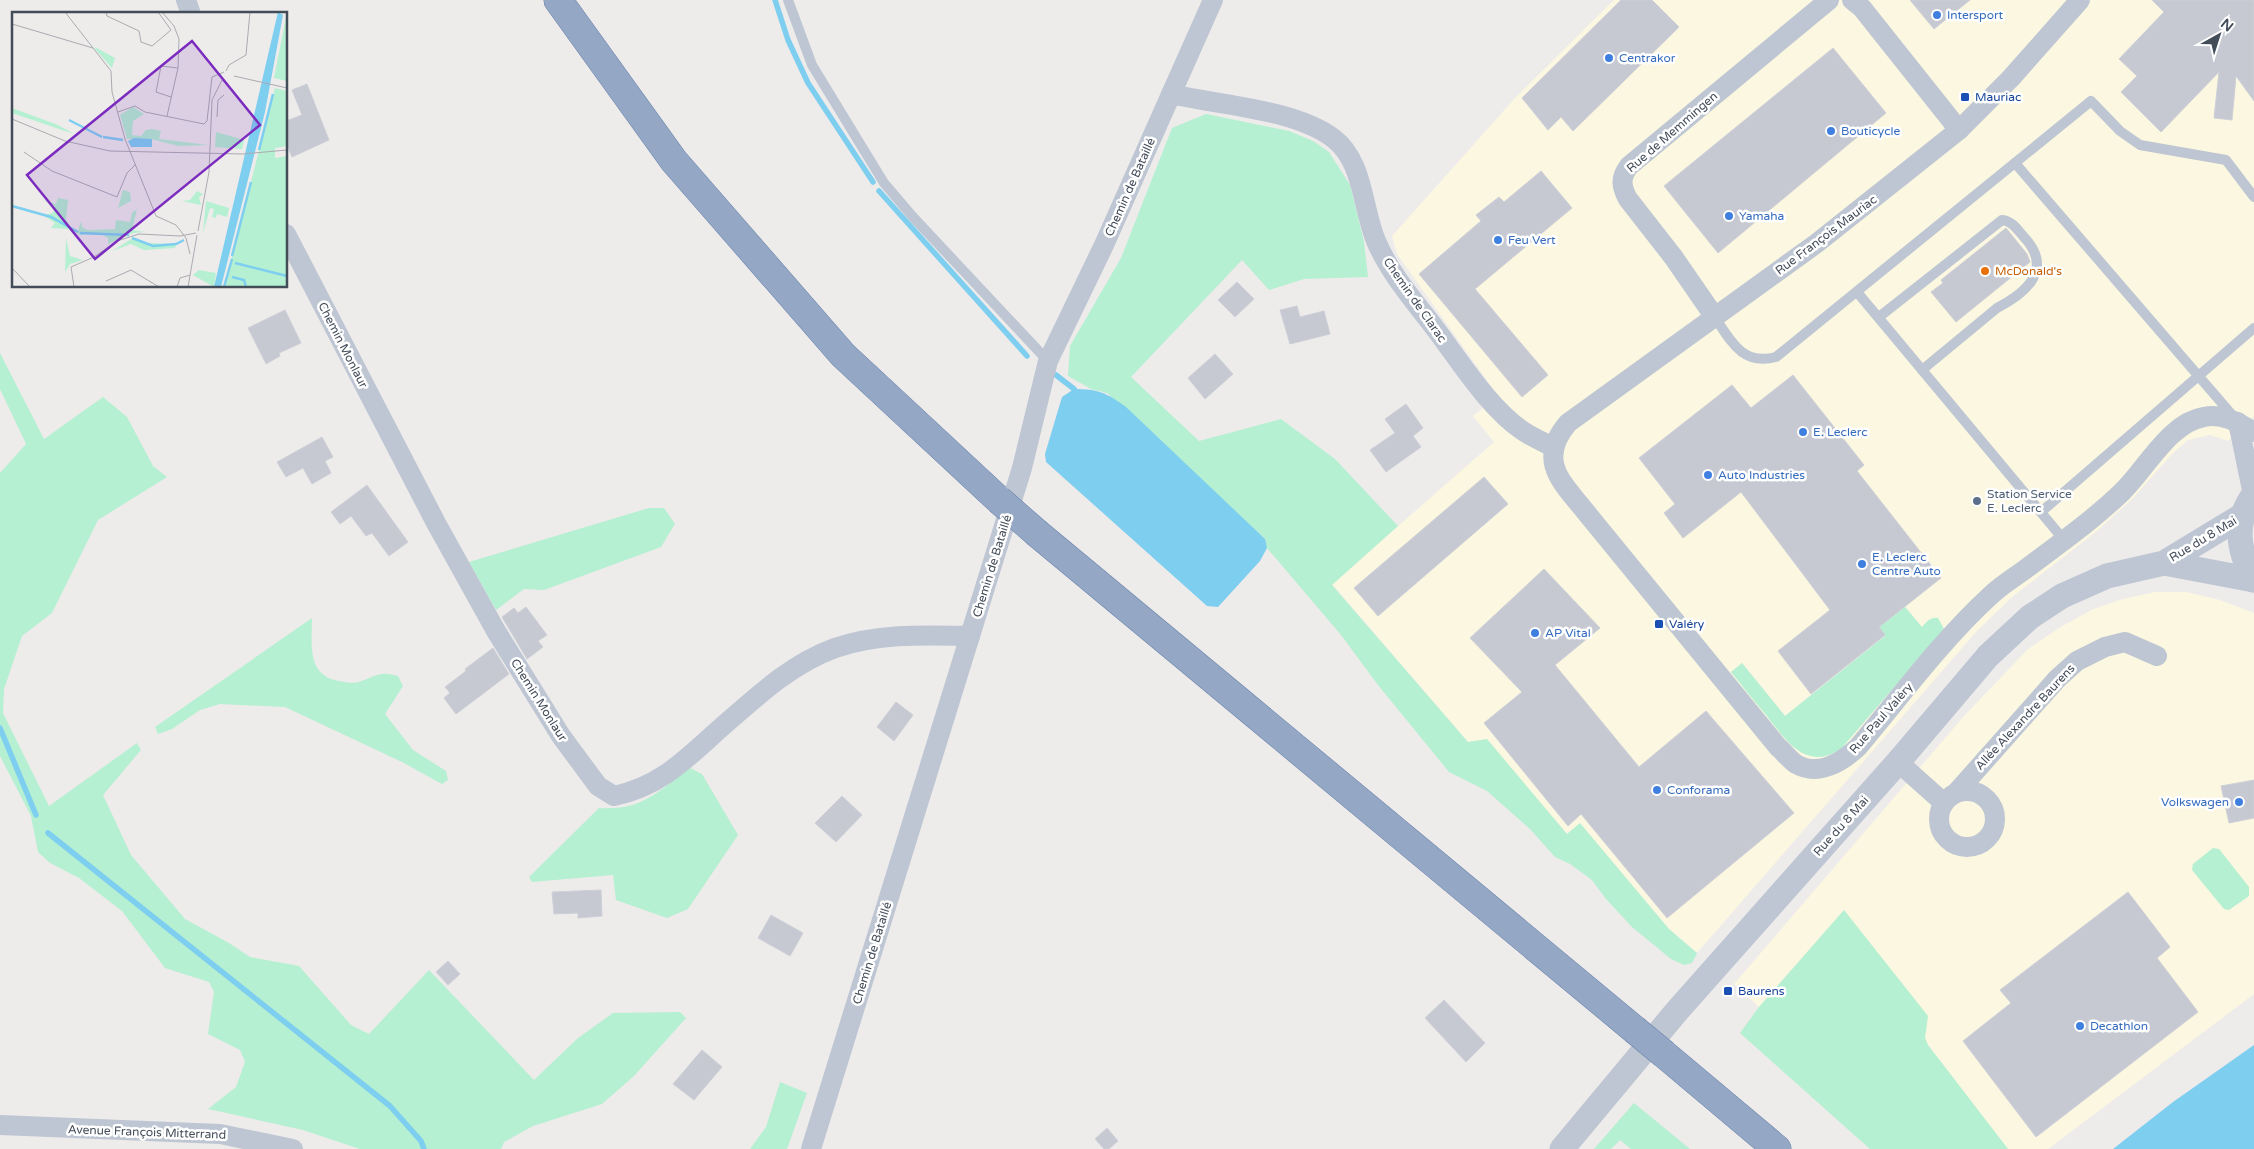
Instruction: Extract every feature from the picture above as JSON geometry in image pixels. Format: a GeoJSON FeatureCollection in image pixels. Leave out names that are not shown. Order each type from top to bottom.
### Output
{"type":"FeatureCollection","features":[{"type":"Feature","properties":{"kind":"highway"},"geometry":{"type":"LineString","coordinates":[[558,0],[674,161],[843,355],[1038,534],[1777,1149]]}},
{"type":"Feature","properties":{"kind":"street"},"geometry":{"type":"LineString","coordinates":[[186,0],[190,12]]}},
{"type":"Feature","properties":{"kind":"street","name":"Chemin de Bataillé"},"geometry":{"type":"LineString","coordinates":[[811,1149],[1022,468],[1048,362],[1104,245],[1212,0]]}},
{"type":"Feature","properties":{"kind":"street","name":"Rue de Memmingen"},"geometry":{"type":"LineString","coordinates":[[1714,316],[1674,258],[1628,199],[1622,188],[1622,176],[1629,166],[1830,0]]}},
{"type":"Feature","properties":{"kind":"street"},"geometry":{"type":"LineString","coordinates":[[1852,0],[1862,8],[1959,130]]}},
{"type":"Feature","properties":{"kind":"street","name":"Rue François Mauriac"},"geometry":{"type":"LineString","coordinates":[[1553,447],[1557,436],[1568,423],[1817,243],[1959,130],[2011,78],[2080,0]]}},
{"type":"Feature","properties":{"kind":"street","name":"Chemin de Clarac"},"geometry":{"type":"LineString","coordinates":[[1171,94],[1290,117],[1314,126],[1334,139],[1347,151],[1376,240],[1393,272],[1487,398],[1522,431],[1553,447]]}},
{"type":"Feature","properties":{"kind":"street","name":"Chemin Monlaur"},"geometry":{"type":"LineString","coordinates":[[288,238],[436,524],[496,631],[561,736],[598,786],[614,796],[634,792],[655,782],[675,768],[768,687],[799,665],[835,648],[876,638],[915,635],[970,636]]}},
{"type":"Feature","properties":{"kind":"street","name":"Rue Paul Valéry"},"geometry":{"type":"LineString","coordinates":[[1553,447],[1554,466],[1563,482],[1584,509],[1778,747],[1796,764],[1813,769],[1828,767],[1844,760],[1858,747],[1956,630],[1992,594],[2064,540],[2122,492],[2163,443],[2180,428],[2204,416],[2222,417],[2246,427]]}},
{"type":"Feature","properties":{"kind":"street"},"geometry":{"type":"LineString","coordinates":[[2246,427],[2250,501],[2239,538],[2243,560],[2254,580]]}},
{"type":"Feature","properties":{"kind":"street","name":"Rue du 8 Mai"},"geometry":{"type":"LineString","coordinates":[[1562,1149],[1677,1011],[1898,762],[1988,656],[2030,617],[2062,596],[2107,576],[2164,563],[2250,501]]}},
{"type":"Feature","properties":{"kind":"street","name":"Rue du 8 Mai"},"geometry":{"type":"LineString","coordinates":[[2164,563],[2254,580]]}},
{"type":"Feature","properties":{"kind":"street","name":"Allée Alexandre Baurens"},"geometry":{"type":"LineString","coordinates":[[1898,762],[1950,798],[2057,679],[2077,661],[2105,647],[2125,642],[2157,656]]}},
{"type":"Feature","properties":{"kind":"street","name":"Avenue François Mitterrand"},"geometry":{"type":"LineString","coordinates":[[0,1125],[220,1134],[292,1149]]}},
{"type":"Feature","properties":{"kind":"lane"},"geometry":{"type":"LineString","coordinates":[[788,0],[812,65],[884,183],[913,217],[1048,362]]}},
{"type":"Feature","properties":{"kind":"lane"},"geometry":{"type":"LineString","coordinates":[[1714,316],[1734,345],[1745,356],[1766,360],[1776,357],[2091,101],[2120,131],[2140,144],[2226,160],[2254,197]]}},
{"type":"Feature","properties":{"kind":"lane"},"geometry":{"type":"LineString","coordinates":[[2015,163],[2198,376],[2246,427]]}},
{"type":"Feature","properties":{"kind":"lane"},"geometry":{"type":"LineString","coordinates":[[1879,317],[2002,220],[2012,223],[2027,240],[2037,256],[2036,271],[2032,283],[2010,301],[1997,308],[1922,370]]}},
{"type":"Feature","properties":{"kind":"lane"},"geometry":{"type":"LineString","coordinates":[[1857,292],[2064,540]]}},
{"type":"Feature","properties":{"kind":"lane"},"geometry":{"type":"LineString","coordinates":[[2041,512],[2254,328]]}},
{"type":"Feature","properties":{"kind":"shaded area"},"geometry":{"type":"Polygon","coordinates":[[[1614,0],[2254,0],[2254,416],[2228,441],[2210,435],[2188,440],[2172,454],[2133,498],[2097,531],[2012,597],[1976,632],[1697,953],[1669,929],[1580,824],[1567,834],[1487,740],[1468,742],[1332,584],[1494,442],[1473,416],[1498,396],[1397,254],[1392,236],[1516,97],[1614,0]],[[1905,607],[1879,627],[1885,635],[1785,716],[1742,663],[1731,672],[1800,752],[1823,757],[1841,748],[1921,656],[1922,627],[1905,607]]]}},
{"type":"Feature","properties":{"kind":"shaded area"},"geometry":{"type":"Polygon","coordinates":[[[2155,592],[2186,592],[2220,600],[2254,613],[2254,994],[2048,1149],[2008,1149],[1928,1045],[1925,1038],[1925,1024],[1844,910],[1759,1007],[1734,984],[1964,716],[2028,649],[2059,628],[2093,609],[2123,599],[2155,592]]]}},
{"type":"Feature","properties":{"kind":"green space"},"geometry":{"type":"Polygon","coordinates":[[[1206,114],[1289,131],[1313,141],[1329,152],[1350,185],[1364,242],[1368,277],[1304,279],[1269,290],[1242,260],[1131,377],[1199,441],[1281,419],[1335,459],[1398,526],[1332,585],[1468,742],[1487,739],[1567,834],[1580,823],[1669,929],[1697,953],[1692,963],[1684,965],[1671,959],[1632,927],[1606,899],[1592,880],[1570,864],[1555,857],[1530,829],[1487,791],[1449,772],[1378,685],[1341,635],[1267,548],[1265,539],[1107,393],[1091,389],[1068,376],[1070,346],[1121,258],[1172,128],[1206,114]]]}},
{"type":"Feature","properties":{"kind":"green space"},"geometry":{"type":"Polygon","coordinates":[[[0,353],[44,439],[103,397],[127,417],[153,466],[167,477],[98,520],[52,613],[22,636],[4,689],[3,713],[49,806],[137,743],[141,750],[103,795],[131,855],[185,919],[250,957],[299,966],[351,1025],[369,1034],[429,970],[534,1080],[578,1038],[613,1013],[680,1012],[686,1018],[634,1076],[602,1104],[533,1126],[504,1142],[501,1149],[360,1149],[303,1130],[208,1109],[236,1087],[245,1062],[240,1050],[208,1034],[214,992],[209,982],[165,968],[122,911],[79,878],[50,863],[38,852],[31,816],[0,756],[0,473],[26,444],[0,389],[0,353]]]}},
{"type":"Feature","properties":{"kind":"green space"},"geometry":{"type":"Polygon","coordinates":[[[649,508],[664,508],[675,524],[661,547],[544,590],[524,589],[496,610],[469,562],[649,508]]]}},
{"type":"Feature","properties":{"kind":"green space"},"geometry":{"type":"Polygon","coordinates":[[[1905,607],[1922,627],[1931,619],[1938,618],[1944,629],[1841,749],[1828,755],[1817,757],[1807,755],[1789,743],[1731,672],[1742,663],[1785,716],[1885,636],[1879,627],[1905,607]]]}},
{"type":"Feature","properties":{"kind":"green space"},"geometry":{"type":"Polygon","coordinates":[[[312,618],[313,657],[321,673],[328,678],[353,683],[381,674],[398,676],[403,686],[385,714],[413,750],[446,771],[448,780],[442,784],[402,762],[285,707],[220,704],[200,710],[172,729],[158,734],[155,727],[312,618]]]}},
{"type":"Feature","properties":{"kind":"green space"},"geometry":{"type":"Polygon","coordinates":[[[690,768],[702,774],[738,835],[688,909],[667,918],[616,900],[613,875],[532,882],[529,877],[599,808],[614,808],[638,803],[658,792],[690,768]]]}},
{"type":"Feature","properties":{"kind":"green space"},"geometry":{"type":"Polygon","coordinates":[[[2213,848],[2219,849],[2249,887],[2249,896],[2229,910],[2224,909],[2192,870],[2193,864],[2213,848]]]}},
{"type":"Feature","properties":{"kind":"green space"},"geometry":{"type":"Polygon","coordinates":[[[1844,910],[1928,1016],[1925,1038],[1928,1045],[2008,1149],[1870,1149],[1740,1033],[1759,1007],[1844,910]]]}},
{"type":"Feature","properties":{"kind":"green space"},"geometry":{"type":"Polygon","coordinates":[[[780,1082],[807,1093],[787,1149],[750,1149],[766,1127],[780,1082]]]}},
{"type":"Feature","properties":{"kind":"green space"},"geometry":{"type":"Polygon","coordinates":[[[1634,1103],[1690,1149],[1631,1149],[1620,1140],[1611,1149],[1594,1149],[1634,1103]]]}},
{"type":"Feature","properties":{"kind":"water"},"geometry":{"type":"Polygon","coordinates":[[[1074,389],[1102,393],[1126,407],[1265,539],[1267,548],[1260,561],[1218,607],[1207,606],[1046,462],[1045,454],[1062,397],[1074,389]]]}},
{"type":"Feature","properties":{"kind":"water"},"geometry":{"type":"Polygon","coordinates":[[[2254,1045],[2254,1149],[2113,1149],[2173,1102],[2254,1045]]]}},
{"type":"Feature","properties":{"kind":"building"},"geometry":{"type":"Polygon","coordinates":[[[1621,0],[1652,0],[1679,27],[1573,131],[1561,117],[1548,130],[1522,98],[1621,0]]]}},
{"type":"Feature","properties":{"kind":"building","name":"Intersport"},"geometry":{"type":"Polygon","coordinates":[[[1910,0],[1970,0],[1934,29],[1910,0]]]}},
{"type":"Feature","properties":{"kind":"building"},"geometry":{"type":"Polygon","coordinates":[[[2152,0],[2254,0],[2254,101],[2236,76],[2232,120],[2214,118],[2219,72],[2161,132],[2121,92],[2137,76],[2119,59],[2164,12],[2152,0]]]}},
{"type":"Feature","properties":{"kind":"building"},"geometry":{"type":"Polygon","coordinates":[[[1833,48],[1886,113],[1718,253],[1664,186],[1833,48]]]}},
{"type":"Feature","properties":{"kind":"building"},"geometry":{"type":"Polygon","coordinates":[[[307,84],[329,140],[292,157],[288,148],[288,120],[302,115],[292,90],[307,84]]]}},
{"type":"Feature","properties":{"kind":"building"},"geometry":{"type":"Polygon","coordinates":[[[1541,171],[1572,208],[1475,289],[1548,375],[1522,397],[1419,274],[1481,221],[1476,215],[1499,197],[1504,202],[1541,171]]]}},
{"type":"Feature","properties":{"kind":"building","name":"McDonald's"},"geometry":{"type":"Polygon","coordinates":[[[2006,228],[2027,254],[2030,262],[1956,322],[1931,292],[1943,283],[1941,280],[2006,228]]]}},
{"type":"Feature","properties":{"kind":"building"},"geometry":{"type":"Polygon","coordinates":[[[1237,282],[1254,299],[1235,317],[1218,300],[1237,282]]]}},
{"type":"Feature","properties":{"kind":"building"},"geometry":{"type":"Polygon","coordinates":[[[1297,306],[1300,317],[1324,311],[1330,334],[1290,344],[1280,310],[1297,306]]]}},
{"type":"Feature","properties":{"kind":"building"},"geometry":{"type":"Polygon","coordinates":[[[285,310],[301,343],[279,353],[280,356],[266,364],[248,328],[285,310]]]}},
{"type":"Feature","properties":{"kind":"building"},"geometry":{"type":"Polygon","coordinates":[[[1215,354],[1233,374],[1205,399],[1188,378],[1215,354]]]}},
{"type":"Feature","properties":{"kind":"building"},"geometry":{"type":"Polygon","coordinates":[[[1793,375],[1864,465],[1857,471],[1941,578],[1879,627],[1885,635],[1811,694],[1778,651],[1830,610],[1741,492],[1683,538],[1664,513],[1675,504],[1639,458],[1732,385],[1751,408],[1793,375]]]}},
{"type":"Feature","properties":{"kind":"building"},"geometry":{"type":"Polygon","coordinates":[[[1406,404],[1423,428],[1413,436],[1421,447],[1386,472],[1370,450],[1395,433],[1385,419],[1406,404]]]}},
{"type":"Feature","properties":{"kind":"building"},"geometry":{"type":"Polygon","coordinates":[[[322,437],[333,457],[325,461],[331,473],[312,484],[303,468],[286,477],[277,462],[322,437]]]}},
{"type":"Feature","properties":{"kind":"building"},"geometry":{"type":"Polygon","coordinates":[[[1484,477],[1508,504],[1378,616],[1354,588],[1484,477]]]}},
{"type":"Feature","properties":{"kind":"building"},"geometry":{"type":"Polygon","coordinates":[[[367,485],[408,542],[389,556],[372,533],[366,536],[351,516],[340,524],[331,512],[367,485]]]}},
{"type":"Feature","properties":{"kind":"building","name":"Conforama"},"geometry":{"type":"Polygon","coordinates":[[[1544,569],[1600,628],[1555,665],[1639,767],[1706,711],[1794,813],[1667,918],[1581,814],[1568,826],[1484,723],[1522,692],[1470,638],[1544,569]]]}},
{"type":"Feature","properties":{"kind":"building"},"geometry":{"type":"Polygon","coordinates":[[[526,607],[547,635],[538,641],[543,647],[527,659],[502,617],[514,608],[518,613],[526,607]]]}},
{"type":"Feature","properties":{"kind":"building"},"geometry":{"type":"Polygon","coordinates":[[[493,648],[509,674],[456,714],[444,698],[450,693],[445,687],[493,648]]]}},
{"type":"Feature","properties":{"kind":"building"},"geometry":{"type":"Polygon","coordinates":[[[896,702],[913,715],[894,741],[877,727],[896,702]]]}},
{"type":"Feature","properties":{"kind":"building","name":"Volkswagen"},"geometry":{"type":"Polygon","coordinates":[[[2254,780],[2254,818],[2229,823],[2221,786],[2254,780]]]}},
{"type":"Feature","properties":{"kind":"building"},"geometry":{"type":"Polygon","coordinates":[[[842,796],[862,815],[836,842],[815,823],[842,796]]]}},
{"type":"Feature","properties":{"kind":"building"},"geometry":{"type":"Polygon","coordinates":[[[601,890],[602,916],[578,918],[578,913],[554,914],[552,892],[601,890]]]}},
{"type":"Feature","properties":{"kind":"building","name":"Decathlon"},"geometry":{"type":"Polygon","coordinates":[[[2128,892],[2170,947],[2157,958],[2198,1012],[2036,1137],[1963,1041],[2011,1003],[2000,990],[2128,892]]]}},
{"type":"Feature","properties":{"kind":"building"},"geometry":{"type":"Polygon","coordinates":[[[771,915],[803,933],[790,956],[758,938],[771,915]]]}},
{"type":"Feature","properties":{"kind":"building"},"geometry":{"type":"Polygon","coordinates":[[[448,961],[460,974],[448,985],[436,972],[448,961]]]}},
{"type":"Feature","properties":{"kind":"building"},"geometry":{"type":"Polygon","coordinates":[[[1444,1000],[1485,1043],[1466,1062],[1425,1018],[1444,1000]]]}},
{"type":"Feature","properties":{"kind":"building"},"geometry":{"type":"Polygon","coordinates":[[[702,1050],[722,1067],[694,1100],[673,1084],[702,1050]]]}},
{"type":"Feature","properties":{"kind":"building"},"geometry":{"type":"Polygon","coordinates":[[[1107,1128],[1118,1141],[1109,1149],[1104,1149],[1095,1139],[1107,1128]]]}},
{"type":"Feature","properties":{"kind":"waterway"},"geometry":{"type":"LineString","coordinates":[[775,0],[788,40],[808,83],[873,182]]}},
{"type":"Feature","properties":{"kind":"waterway"},"geometry":{"type":"LineString","coordinates":[[879,191],[1027,356]]}},
{"type":"Feature","properties":{"kind":"waterway"},"geometry":{"type":"LineString","coordinates":[[1056,375],[1074,389]]}},
{"type":"Feature","properties":{"kind":"waterway"},"geometry":{"type":"LineString","coordinates":[[0,728],[36,815]]}},
{"type":"Feature","properties":{"kind":"waterway"},"geometry":{"type":"LineString","coordinates":[[48,833],[390,1106],[421,1141],[424,1149]]}},
{"type":"Feature","properties":{"kind":"place","name":"Intersport"},"geometry":{"type":"Point","coordinates":[1937,15]}},
{"type":"Feature","properties":{"kind":"place","name":"Centrakor"},"geometry":{"type":"Point","coordinates":[1609,58]}},
{"type":"Feature","properties":{"kind":"place","name":"Mauriac"},"geometry":{"type":"Point","coordinates":[1965,97]}},
{"type":"Feature","properties":{"kind":"place","name":"Bouticycle"},"geometry":{"type":"Point","coordinates":[1831,131]}},
{"type":"Feature","properties":{"kind":"place","name":"Yamaha"},"geometry":{"type":"Point","coordinates":[1729,216]}},
{"type":"Feature","properties":{"kind":"place","name":"Feu Vert"},"geometry":{"type":"Point","coordinates":[1498,240]}},
{"type":"Feature","properties":{"kind":"place","name":"McDonald's"},"geometry":{"type":"Point","coordinates":[1985,271]}},
{"type":"Feature","properties":{"kind":"place","name":"E. Leclerc"},"geometry":{"type":"Point","coordinates":[1803,432]}},
{"type":"Feature","properties":{"kind":"place","name":"Auto Industries"},"geometry":{"type":"Point","coordinates":[1708,475]}},
{"type":"Feature","properties":{"kind":"place","name":"Station Service E. Leclerc"},"geometry":{"type":"Point","coordinates":[1977,501]}},
{"type":"Feature","properties":{"kind":"place","name":"E. Leclerc Centre Auto"},"geometry":{"type":"Point","coordinates":[1862,564]}},
{"type":"Feature","properties":{"kind":"place","name":"Valéry"},"geometry":{"type":"Point","coordinates":[1659,624]}},
{"type":"Feature","properties":{"kind":"place","name":"AP Vital"},"geometry":{"type":"Point","coordinates":[1535,633]}},
{"type":"Feature","properties":{"kind":"place","name":"Conforama"},"geometry":{"type":"Point","coordinates":[1657,790]}},
{"type":"Feature","properties":{"kind":"place","name":"Volkswagen"},"geometry":{"type":"Point","coordinates":[2239,802]}},
{"type":"Feature","properties":{"kind":"place","name":"Baurens"},"geometry":{"type":"Point","coordinates":[1728,991]}},
{"type":"Feature","properties":{"kind":"place","name":"Decathlon"},"geometry":{"type":"Point","coordinates":[2080,1026]}}]}
